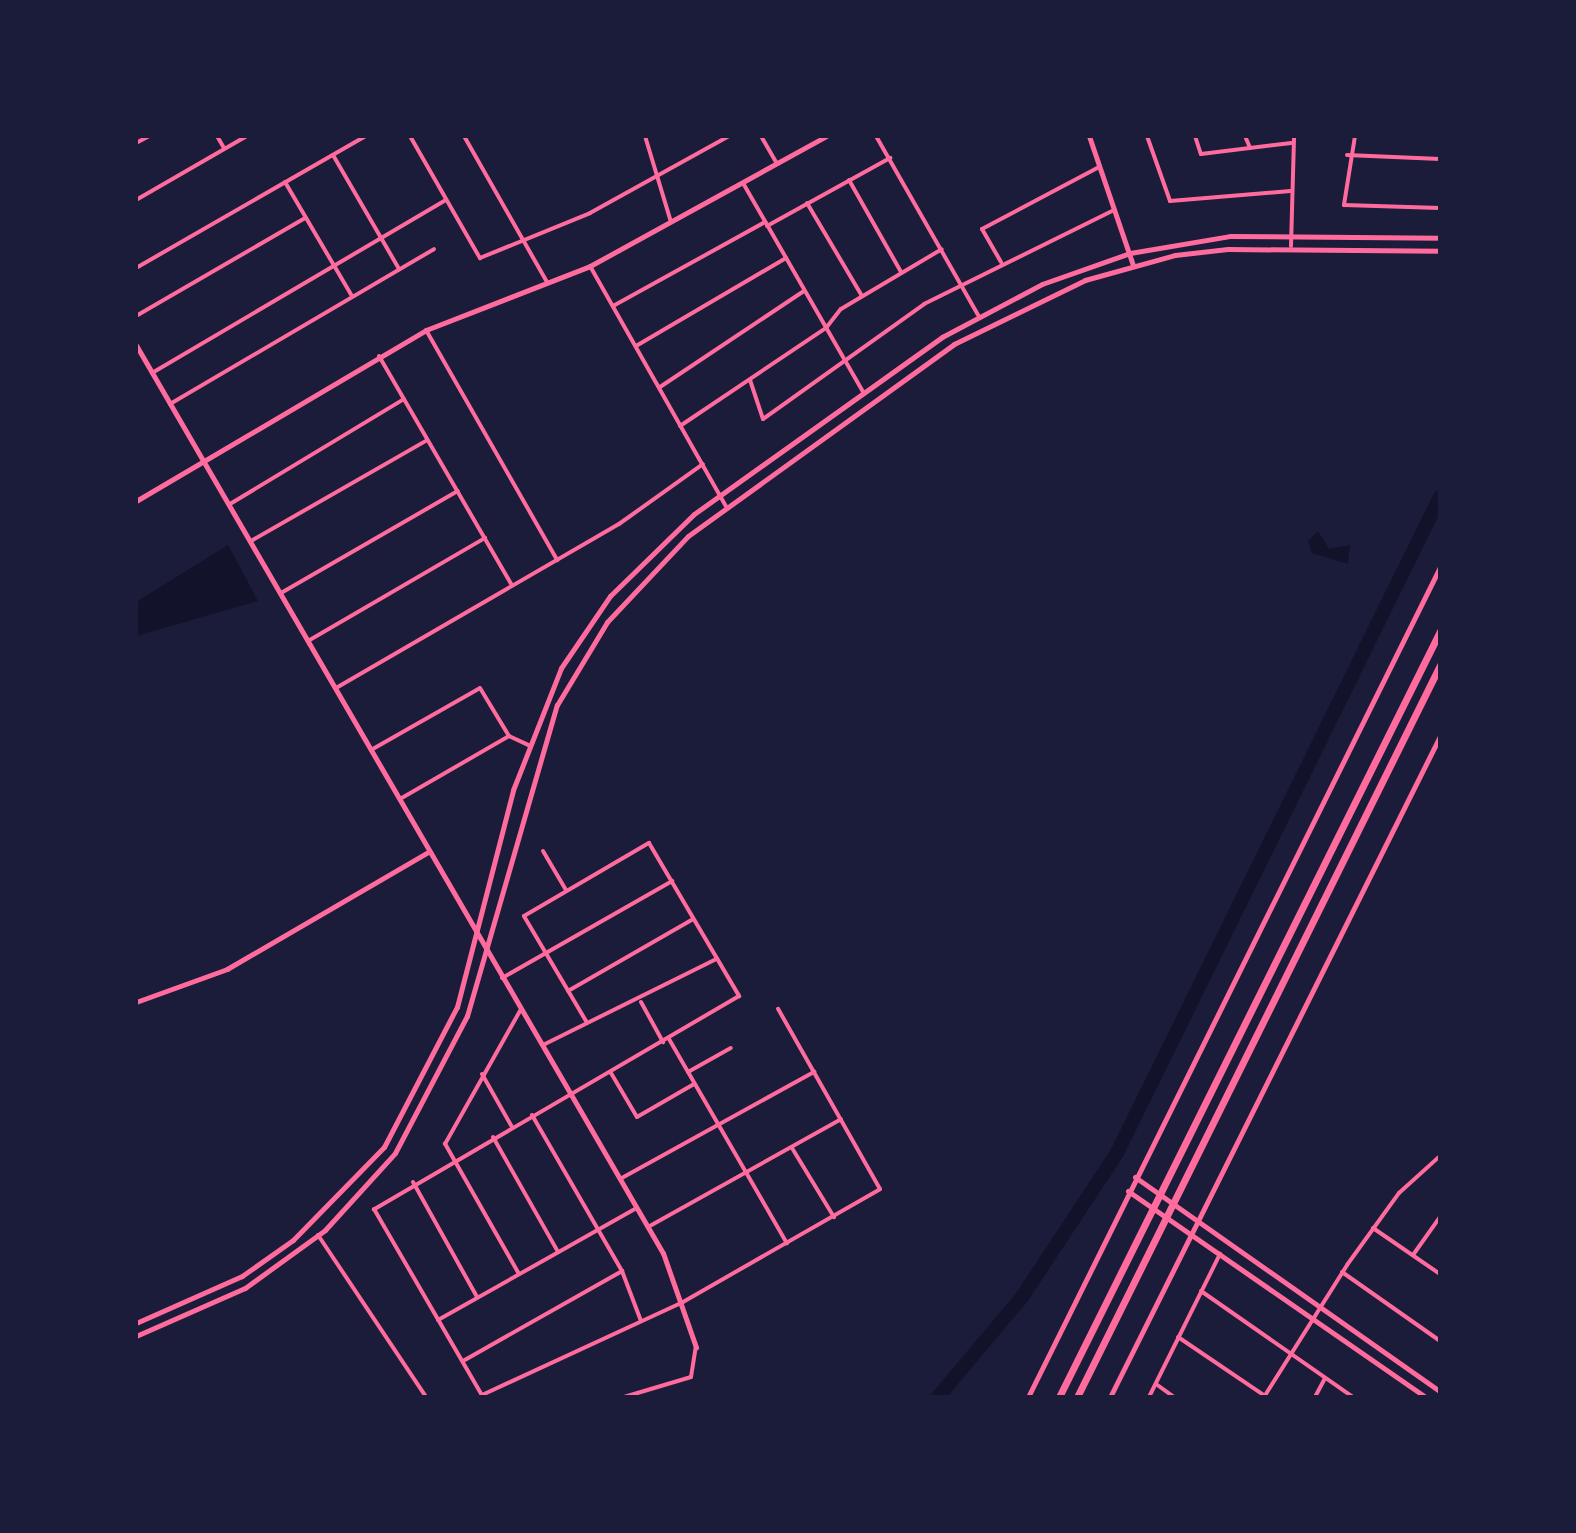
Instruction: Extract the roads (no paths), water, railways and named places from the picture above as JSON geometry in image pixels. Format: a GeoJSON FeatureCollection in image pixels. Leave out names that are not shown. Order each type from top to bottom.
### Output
{"type":"FeatureCollection","features":[{"type":"Feature","properties":{"kind":"highway"},"geometry":{"type":"LineString","coordinates":[[1059,1397],[1440,631]]}},
{"type":"Feature","properties":{"kind":"highway"},"geometry":{"type":"LineString","coordinates":[[1077,1397],[1440,665]]}},
{"type":"Feature","properties":{"kind":"street"},"geometry":{"type":"LineString","coordinates":[[136,143],[149,136]]}},
{"type":"Feature","properties":{"kind":"street"},"geometry":{"type":"LineString","coordinates":[[217,136],[225,149]]}},
{"type":"Feature","properties":{"kind":"street"},"geometry":{"type":"LineString","coordinates":[[136,200],[247,136]]}},
{"type":"Feature","properties":{"kind":"street"},"geometry":{"type":"LineString","coordinates":[[136,268],[366,136]]}},
{"type":"Feature","properties":{"kind":"street"},"geometry":{"type":"LineString","coordinates":[[410,136],[480,258],[524,241],[729,136]]}},
{"type":"Feature","properties":{"kind":"street"},"geometry":{"type":"LineString","coordinates":[[464,136],[547,282]]}},
{"type":"Feature","properties":{"kind":"street"},"geometry":{"type":"LineString","coordinates":[[645,136],[671,222]]}},
{"type":"Feature","properties":{"kind":"street"},"geometry":{"type":"LineString","coordinates":[[761,136],[777,164]]}},
{"type":"Feature","properties":{"kind":"street"},"geometry":{"type":"LineString","coordinates":[[136,501],[426,330],[590,266],[826,136]]}},
{"type":"Feature","properties":{"kind":"street"},"geometry":{"type":"LineString","coordinates":[[876,136],[978,315]]}},
{"type":"Feature","properties":{"kind":"street"},"geometry":{"type":"LineString","coordinates":[[1089,136],[1133,265]]}},
{"type":"Feature","properties":{"kind":"street"},"geometry":{"type":"LineString","coordinates":[[1147,136],[1170,201],[1291,191]]}},
{"type":"Feature","properties":{"kind":"street"},"geometry":{"type":"LineString","coordinates":[[1195,136],[1201,154],[1292,143]]}},
{"type":"Feature","properties":{"kind":"street"},"geometry":{"type":"LineString","coordinates":[[1245,136],[1250,149]]}},
{"type":"Feature","properties":{"kind":"street"},"geometry":{"type":"LineString","coordinates":[[1291,246],[1294,136]]}},
{"type":"Feature","properties":{"kind":"street"},"geometry":{"type":"LineString","coordinates":[[1355,136],[1347,155],[1344,205],[1440,208]]}},
{"type":"Feature","properties":{"kind":"street"},"geometry":{"type":"LineString","coordinates":[[333,155],[399,269]]}},
{"type":"Feature","properties":{"kind":"street"},"geometry":{"type":"LineString","coordinates":[[1347,155],[1440,159]]}},
{"type":"Feature","properties":{"kind":"street"},"geometry":{"type":"LineString","coordinates":[[613,306],[890,158]]}},
{"type":"Feature","properties":{"kind":"street"},"geometry":{"type":"LineString","coordinates":[[1001,262],[982,229],[1099,167]]}},
{"type":"Feature","properties":{"kind":"street"},"geometry":{"type":"LineString","coordinates":[[849,180],[902,272]]}},
{"type":"Feature","properties":{"kind":"street"},"geometry":{"type":"LineString","coordinates":[[285,182],[352,296]]}},
{"type":"Feature","properties":{"kind":"street"},"geometry":{"type":"LineString","coordinates":[[743,183],[863,392]]}},
{"type":"Feature","properties":{"kind":"street"},"geometry":{"type":"LineString","coordinates":[[152,373],[446,200]]}},
{"type":"Feature","properties":{"kind":"street"},"geometry":{"type":"LineString","coordinates":[[807,203],[862,296]]}},
{"type":"Feature","properties":{"kind":"street"},"geometry":{"type":"LineString","coordinates":[[750,380],[763,419],[961,283],[1116,209]]}},
{"type":"Feature","properties":{"kind":"street"},"geometry":{"type":"LineString","coordinates":[[136,316],[305,218]]}},
{"type":"Feature","properties":{"kind":"street"},"geometry":{"type":"LineString","coordinates":[[136,1323],[242,1276],[354,1183],[422,1087],[478,939],[528,745],[561,668],[603,605],[660,543],[863,392],[978,315],[1130,253],[1290,234],[1440,238]]}},
{"type":"Feature","properties":{"kind":"street"},"geometry":{"type":"LineString","coordinates":[[136,1336],[245,1288],[318,1235],[371,1183],[421,1113],[451,1057],[485,951],[531,776],[572,675],[636,586],[726,506],[984,326],[1133,265],[1291,246],[1440,251]]}},
{"type":"Feature","properties":{"kind":"street"},"geometry":{"type":"LineString","coordinates":[[170,404],[434,249]]}},
{"type":"Feature","properties":{"kind":"street"},"geometry":{"type":"LineString","coordinates":[[680,426],[826,328],[862,296],[942,249]]}},
{"type":"Feature","properties":{"kind":"street"},"geometry":{"type":"LineString","coordinates":[[635,346],[786,258]]}},
{"type":"Feature","properties":{"kind":"street"},"geometry":{"type":"LineString","coordinates":[[590,266],[726,506]]}},
{"type":"Feature","properties":{"kind":"street"},"geometry":{"type":"LineString","coordinates":[[659,388],[804,291]]}},
{"type":"Feature","properties":{"kind":"street"},"geometry":{"type":"LineString","coordinates":[[426,330],[557,560]]}},
{"type":"Feature","properties":{"kind":"street"},"geometry":{"type":"LineString","coordinates":[[136,345],[478,939],[648,1227],[683,1302],[696,1347],[691,1377],[624,1397]]}},
{"type":"Feature","properties":{"kind":"street"},"geometry":{"type":"LineString","coordinates":[[379,356],[512,585]]}},
{"type":"Feature","properties":{"kind":"street"},"geometry":{"type":"LineString","coordinates":[[230,504],[404,399]]}},
{"type":"Feature","properties":{"kind":"street"},"geometry":{"type":"LineString","coordinates":[[251,541],[427,440]]}},
{"type":"Feature","properties":{"kind":"street"},"geometry":{"type":"LineString","coordinates":[[336,688],[557,560],[703,464]]}},
{"type":"Feature","properties":{"kind":"street"},"geometry":{"type":"LineString","coordinates":[[281,593],[458,491]]}},
{"type":"Feature","properties":{"kind":"street"},"geometry":{"type":"LineString","coordinates":[[308,641],[485,538]]}},
{"type":"Feature","properties":{"kind":"street"},"geometry":{"type":"LineString","coordinates":[[1028,1397],[1440,567]]}},
{"type":"Feature","properties":{"kind":"street"},"geometry":{"type":"LineString","coordinates":[[371,750],[480,688],[509,736],[528,745]]}},
{"type":"Feature","properties":{"kind":"street"},"geometry":{"type":"LineString","coordinates":[[400,799],[509,736]]}},
{"type":"Feature","properties":{"kind":"street"},"geometry":{"type":"LineString","coordinates":[[1110,1397],[1201,1222],[1440,736]]}},
{"type":"Feature","properties":{"kind":"street"},"geometry":{"type":"LineString","coordinates":[[586,1021],[524,916],[649,843],[739,996],[611,1073],[413,1182],[374,1209],[482,1395],[683,1302],[881,1187],[778,1009]]}},
{"type":"Feature","properties":{"kind":"street"},"geometry":{"type":"LineString","coordinates":[[543,851],[566,890]]}},
{"type":"Feature","properties":{"kind":"street"},"geometry":{"type":"LineString","coordinates":[[136,1002],[227,969],[428,852]]}},
{"type":"Feature","properties":{"kind":"street"},"geometry":{"type":"LineString","coordinates":[[502,978],[672,881]]}},
{"type":"Feature","properties":{"kind":"street"},"geometry":{"type":"LineString","coordinates":[[568,991],[693,919]]}},
{"type":"Feature","properties":{"kind":"street"},"geometry":{"type":"LineString","coordinates":[[541,1046],[586,1021],[641,1002],[716,959]]}},
{"type":"Feature","properties":{"kind":"street"},"geometry":{"type":"LineString","coordinates":[[641,1002],[663,1042]]}},
{"type":"Feature","properties":{"kind":"street"},"geometry":{"type":"LineString","coordinates":[[519,1274],[445,1144],[520,1011]]}},
{"type":"Feature","properties":{"kind":"street"},"geometry":{"type":"LineString","coordinates":[[669,1039],[787,1243]]}},
{"type":"Feature","properties":{"kind":"street"},"geometry":{"type":"LineString","coordinates":[[688,1072],[731,1048]]}},
{"type":"Feature","properties":{"kind":"street"},"geometry":{"type":"LineString","coordinates":[[620,1179],[814,1072]]}},
{"type":"Feature","properties":{"kind":"street"},"geometry":{"type":"LineString","coordinates":[[611,1073],[637,1117],[694,1084]]}},
{"type":"Feature","properties":{"kind":"street"},"geometry":{"type":"LineString","coordinates":[[482,1074],[512,1127]]}},
{"type":"Feature","properties":{"kind":"street"},"geometry":{"type":"LineString","coordinates":[[532,1115],[622,1271],[641,1321]]}},
{"type":"Feature","properties":{"kind":"street"},"geometry":{"type":"LineString","coordinates":[[648,1227],[841,1119]]}},
{"type":"Feature","properties":{"kind":"street"},"geometry":{"type":"LineString","coordinates":[[493,1137],[558,1252]]}},
{"type":"Feature","properties":{"kind":"street"},"geometry":{"type":"LineString","coordinates":[[792,1148],[834,1217]]}},
{"type":"Feature","properties":{"kind":"street"},"geometry":{"type":"LineString","coordinates":[[1178,1337],[1264,1397],[1318,1306],[1373,1228],[1440,1156]]}},
{"type":"Feature","properties":{"kind":"street"},"geometry":{"type":"LineString","coordinates":[[1135,1177],[1440,1391]]}},
{"type":"Feature","properties":{"kind":"street"},"geometry":{"type":"LineString","coordinates":[[413,1182],[477,1297]]}},
{"type":"Feature","properties":{"kind":"street"},"geometry":{"type":"LineString","coordinates":[[1128,1191],[1425,1397]]}},
{"type":"Feature","properties":{"kind":"street"},"geometry":{"type":"LineString","coordinates":[[438,1320],[637,1208]]}},
{"type":"Feature","properties":{"kind":"street"},"geometry":{"type":"LineString","coordinates":[[1413,1255],[1440,1217]]}},
{"type":"Feature","properties":{"kind":"street"},"geometry":{"type":"LineString","coordinates":[[1373,1228],[1440,1274]]}},
{"type":"Feature","properties":{"kind":"street"},"geometry":{"type":"LineString","coordinates":[[318,1235],[426,1397]]}},
{"type":"Feature","properties":{"kind":"street"},"geometry":{"type":"LineString","coordinates":[[1149,1397],[1220,1254]]}},
{"type":"Feature","properties":{"kind":"street"},"geometry":{"type":"LineString","coordinates":[[463,1361],[622,1271]]}},
{"type":"Feature","properties":{"kind":"street"},"geometry":{"type":"LineString","coordinates":[[1342,1272],[1440,1341]]}},
{"type":"Feature","properties":{"kind":"street"},"geometry":{"type":"LineString","coordinates":[[1201,1291],[1353,1397]]}},
{"type":"Feature","properties":{"kind":"street"},"geometry":{"type":"LineString","coordinates":[[1315,1397],[1325,1378]]}},
{"type":"Feature","properties":{"kind":"street"},"geometry":{"type":"LineString","coordinates":[[1156,1384],[1174,1397]]}},
{"type":"Feature","properties":{"kind":"street"},"geometry":{"type":"LineString","coordinates":[[649,1391],[653,1397]]}},
{"type":"Feature","properties":{"kind":"waterway"},"geometry":{"type":"LineString","coordinates":[[938,1397],[1022,1297],[1117,1153],[1440,497]]}}]}
